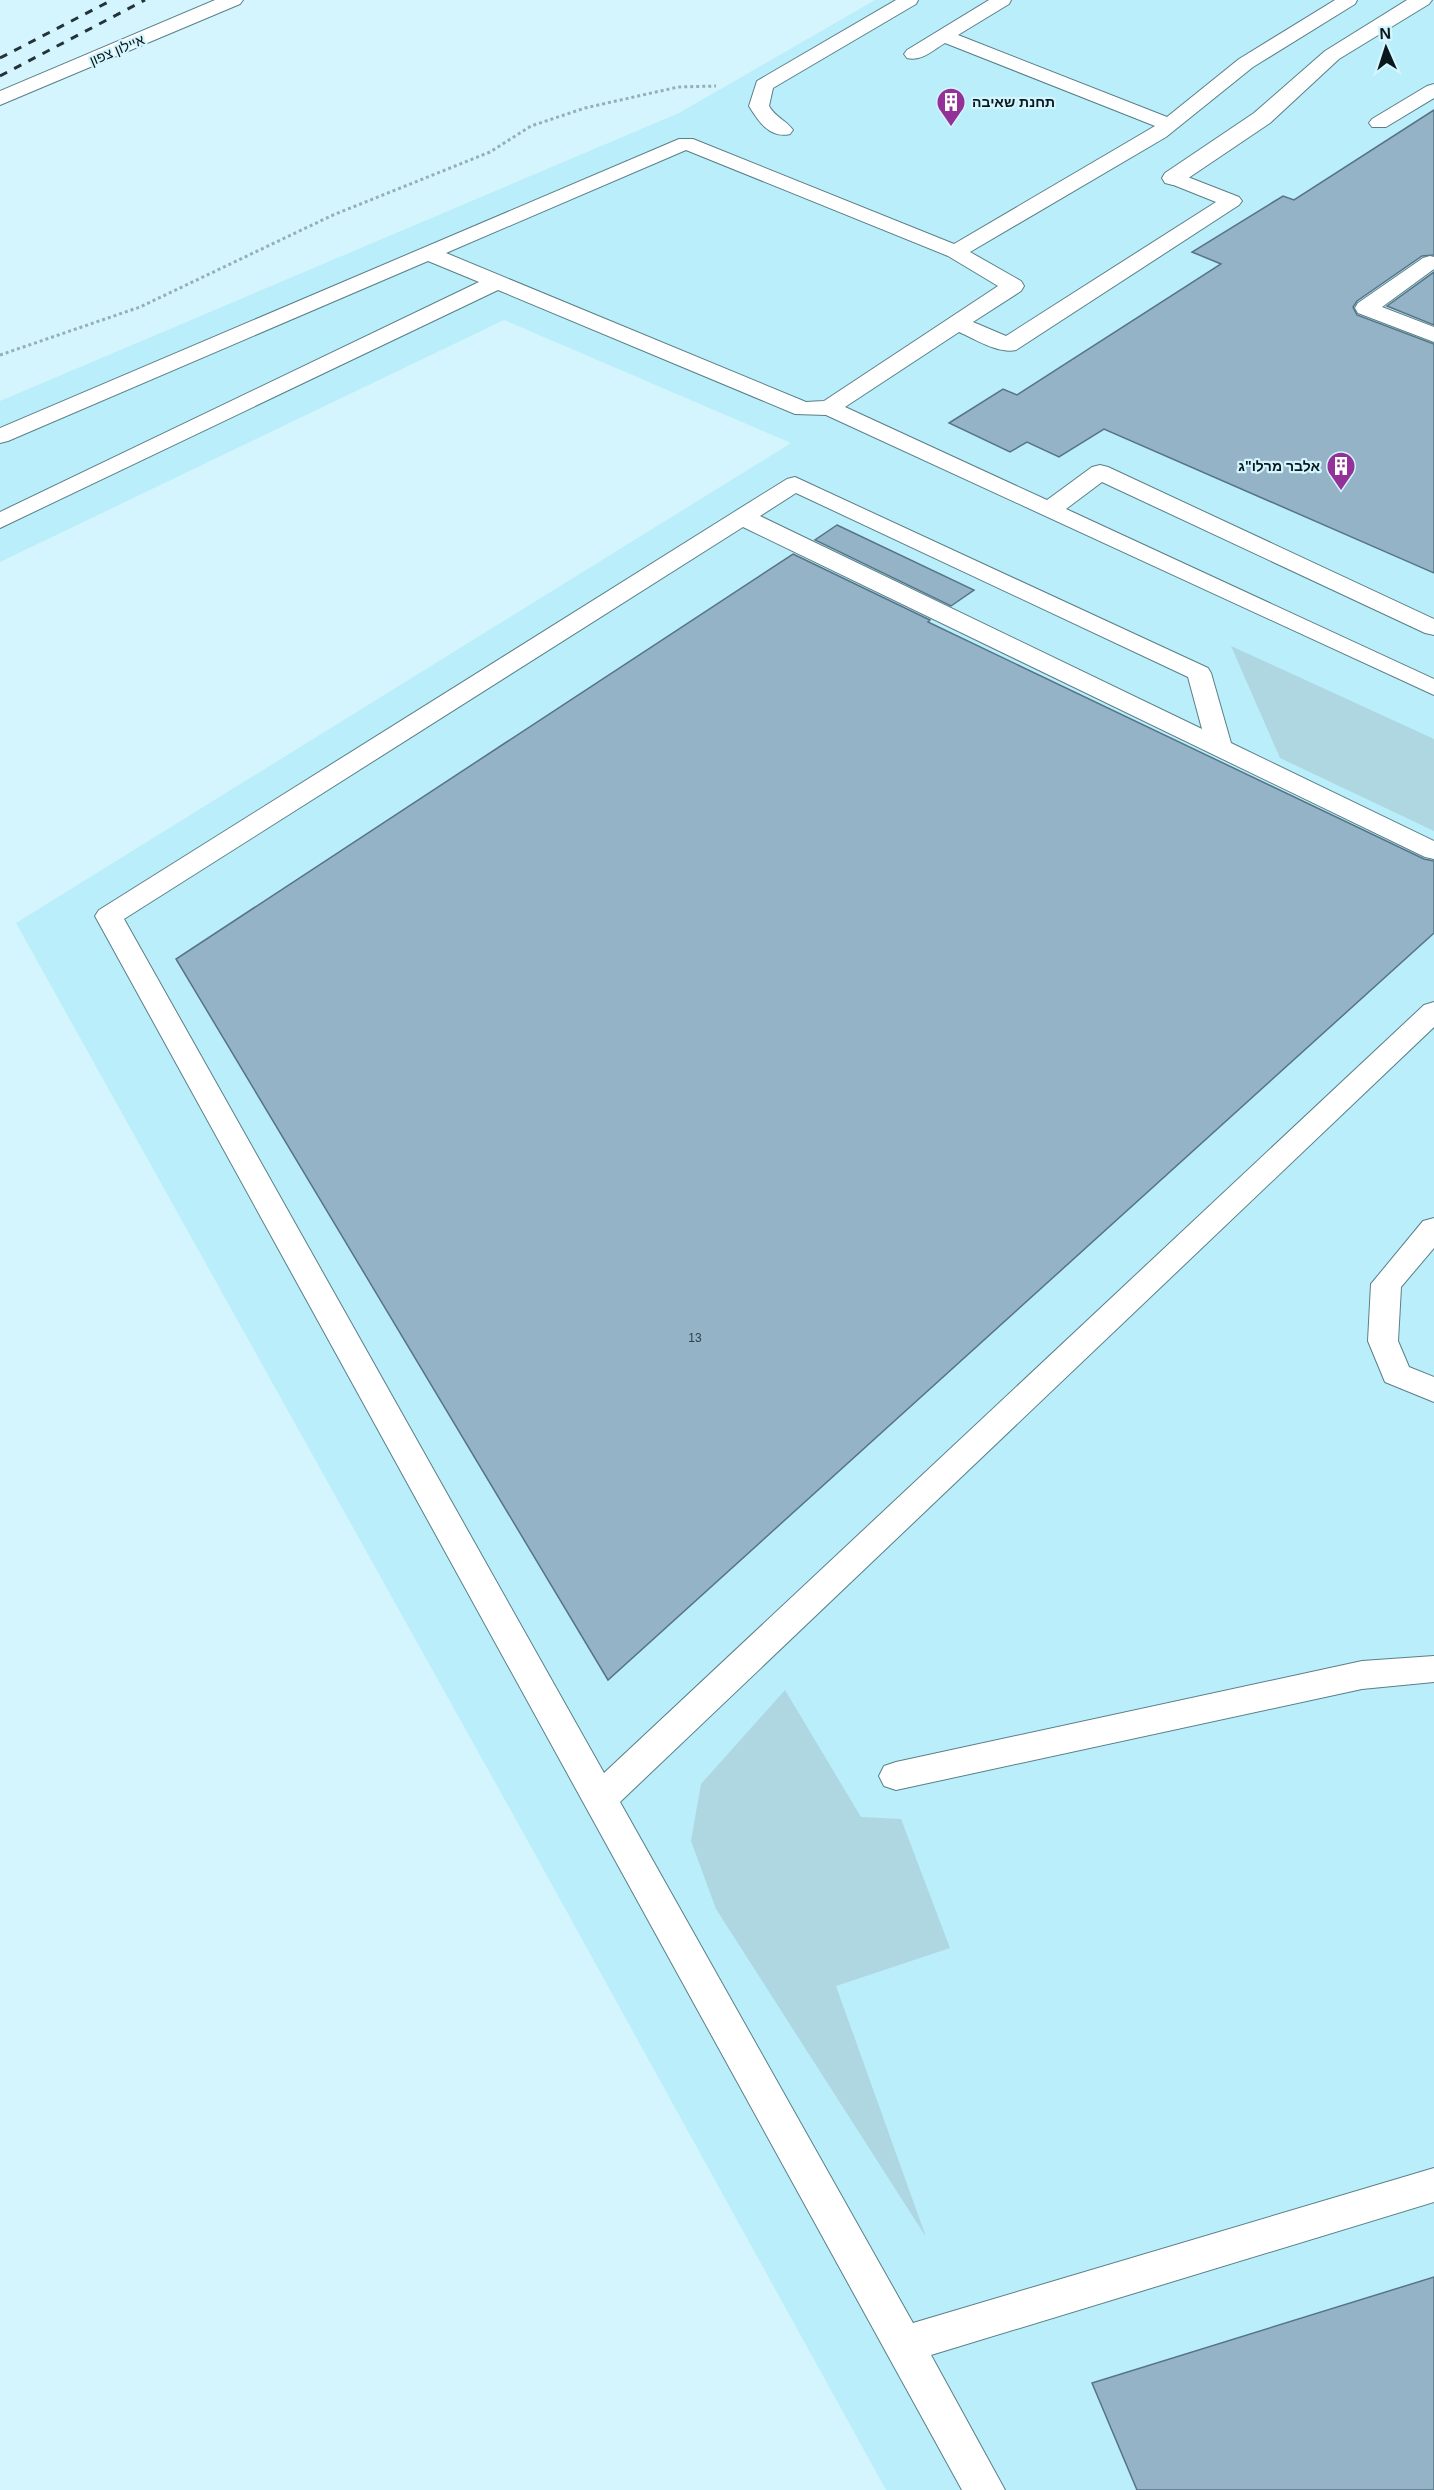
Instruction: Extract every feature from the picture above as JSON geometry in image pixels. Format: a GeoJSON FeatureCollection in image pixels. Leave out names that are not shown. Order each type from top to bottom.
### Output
{"type":"FeatureCollection","features":[{"type":"Feature","properties":{"kind":"main road","name":"איילון צפון"},"geometry":{"type":"LineString","coordinates":[[0,99],[233,0]]}},
{"type":"Feature","properties":{"kind":"main road"},"geometry":{"type":"LineString","coordinates":[[1173,178],[1262,118],[1332,55],[1422,0]]}},
{"type":"Feature","properties":{"kind":"lane"},"geometry":{"type":"LineString","coordinates":[[783,130],[767,119],[759,105],[764,85],[803,60],[909,0]]}},
{"type":"Feature","properties":{"kind":"lane"},"geometry":{"type":"LineString","coordinates":[[914,54],[1002,0]]}},
{"type":"Feature","properties":{"kind":"lane"},"geometry":{"type":"LineString","coordinates":[[955,252],[1170,125],[1246,63],[1348,0]]}},
{"type":"Feature","properties":{"kind":"lane"},"geometry":{"type":"LineString","coordinates":[[944,36],[1170,125]]}},
{"type":"Feature","properties":{"kind":"lane"},"geometry":{"type":"LineString","coordinates":[[1379,123],[1434,90]]}},
{"type":"Feature","properties":{"kind":"lane"},"geometry":{"type":"LineString","coordinates":[[0,436],[686,143],[955,252],[1013,286],[829,408]]}},
{"type":"Feature","properties":{"kind":"lane"},"geometry":{"type":"LineString","coordinates":[[957,324],[1008,345],[1232,201],[1173,178]]}},
{"type":"Feature","properties":{"kind":"lane"},"geometry":{"type":"LineString","coordinates":[[427,253],[803,409],[829,408],[1434,688]]}},
{"type":"Feature","properties":{"kind":"lane"},"geometry":{"type":"LineString","coordinates":[[1430,262],[1366,308],[1434,335]]}},
{"type":"Feature","properties":{"kind":"lane"},"geometry":{"type":"LineString","coordinates":[[0,521],[497,282]]}},
{"type":"Feature","properties":{"kind":"lane"},"geometry":{"type":"LineString","coordinates":[[1049,510],[1100,472],[1434,628]]}},
{"type":"Feature","properties":{"kind":"lane"},"geometry":{"type":"LineString","coordinates":[[984,2490],[109,916],[795,484],[1199,673],[1220,748]]}},
{"type":"Feature","properties":{"kind":"lane"},"geometry":{"type":"LineString","coordinates":[[742,517],[1434,851]]}},
{"type":"Feature","properties":{"kind":"lane"},"geometry":{"type":"LineString","coordinates":[[600,1799],[1434,1011]]}},
{"type":"Feature","properties":{"kind":"lane"},"geometry":{"type":"LineString","coordinates":[[1434,1228],[1386,1284],[1383,1341],[1396,1374],[1434,1390]]}},
{"type":"Feature","properties":{"kind":"lane"},"geometry":{"type":"LineString","coordinates":[[896,1776],[1362,1675],[1434,1668]]}},
{"type":"Feature","properties":{"kind":"lane"},"geometry":{"type":"LineString","coordinates":[[903,2345],[1434,2185]]}},
{"type":"Feature","properties":{"kind":"path"},"geometry":{"type":"LineString","coordinates":[[0,355],[140,307],[333,215],[490,152],[531,126],[585,108],[678,87],[764,85]]}},
{"type":"Feature","properties":{"kind":"shaded area"},"geometry":{"type":"Polygon","coordinates":[[[875,0],[1434,0],[1434,2490],[886,2490],[530,1845],[16,923],[791,443],[504,320],[0,562],[0,401],[679,113],[875,0]]]}},
{"type":"Feature","properties":{"kind":"shaded area"},"geometry":{"type":"Polygon","coordinates":[[[1231,646],[1434,739],[1434,831],[1280,758],[1231,646]]]}},
{"type":"Feature","properties":{"kind":"shaded area"},"geometry":{"type":"Polygon","coordinates":[[[785,1690],[861,1817],[901,1819],[950,1948],[836,1986],[926,2237],[716,1909],[691,1841],[701,1784],[785,1690]]]}},
{"type":"Feature","properties":{"kind":"building","name":"אלבר מרלו\"ג"},"geometry":{"type":"Polygon","coordinates":[[[1434,110],[1434,255],[1422,256],[1357,301],[1353,307],[1357,315],[1434,344],[1434,573],[1104,429],[1059,457],[1027,442],[1010,452],[949,423],[1003,389],[1017,395],[1221,264],[1192,252],[1283,196],[1294,200],[1434,110]]]}},
{"type":"Feature","properties":{"kind":"building"},"geometry":{"type":"Polygon","coordinates":[[[1434,272],[1434,325],[1387,306],[1434,272]]]}},
{"type":"Feature","properties":{"kind":"building"},"geometry":{"type":"Polygon","coordinates":[[[837,525],[974,590],[951,606],[815,540],[837,525]]]}},
{"type":"Feature","properties":{"kind":"building"},"geometry":{"type":"Polygon","coordinates":[[[793,554],[930,620],[928,622],[1424,859],[1434,861],[1434,933],[608,1680],[176,959],[793,554]]]}},
{"type":"Feature","properties":{"kind":"building"},"geometry":{"type":"Polygon","coordinates":[[[1434,2277],[1434,2490],[1137,2490],[1092,2383],[1434,2277]]]}},
{"type":"Feature","properties":{"kind":"railway"},"geometry":{"type":"LineString","coordinates":[[0,58],[112,0]]}},
{"type":"Feature","properties":{"kind":"railway"},"geometry":{"type":"LineString","coordinates":[[0,76],[145,0]]}},
{"type":"Feature","properties":{"kind":"place","name":"תחנת שאיבה"},"geometry":{"type":"Point","coordinates":[951,128]}},
{"type":"Feature","properties":{"kind":"place","name":"אלבר מרלו\"ג"},"geometry":{"type":"Point","coordinates":[1341,492]}}]}
